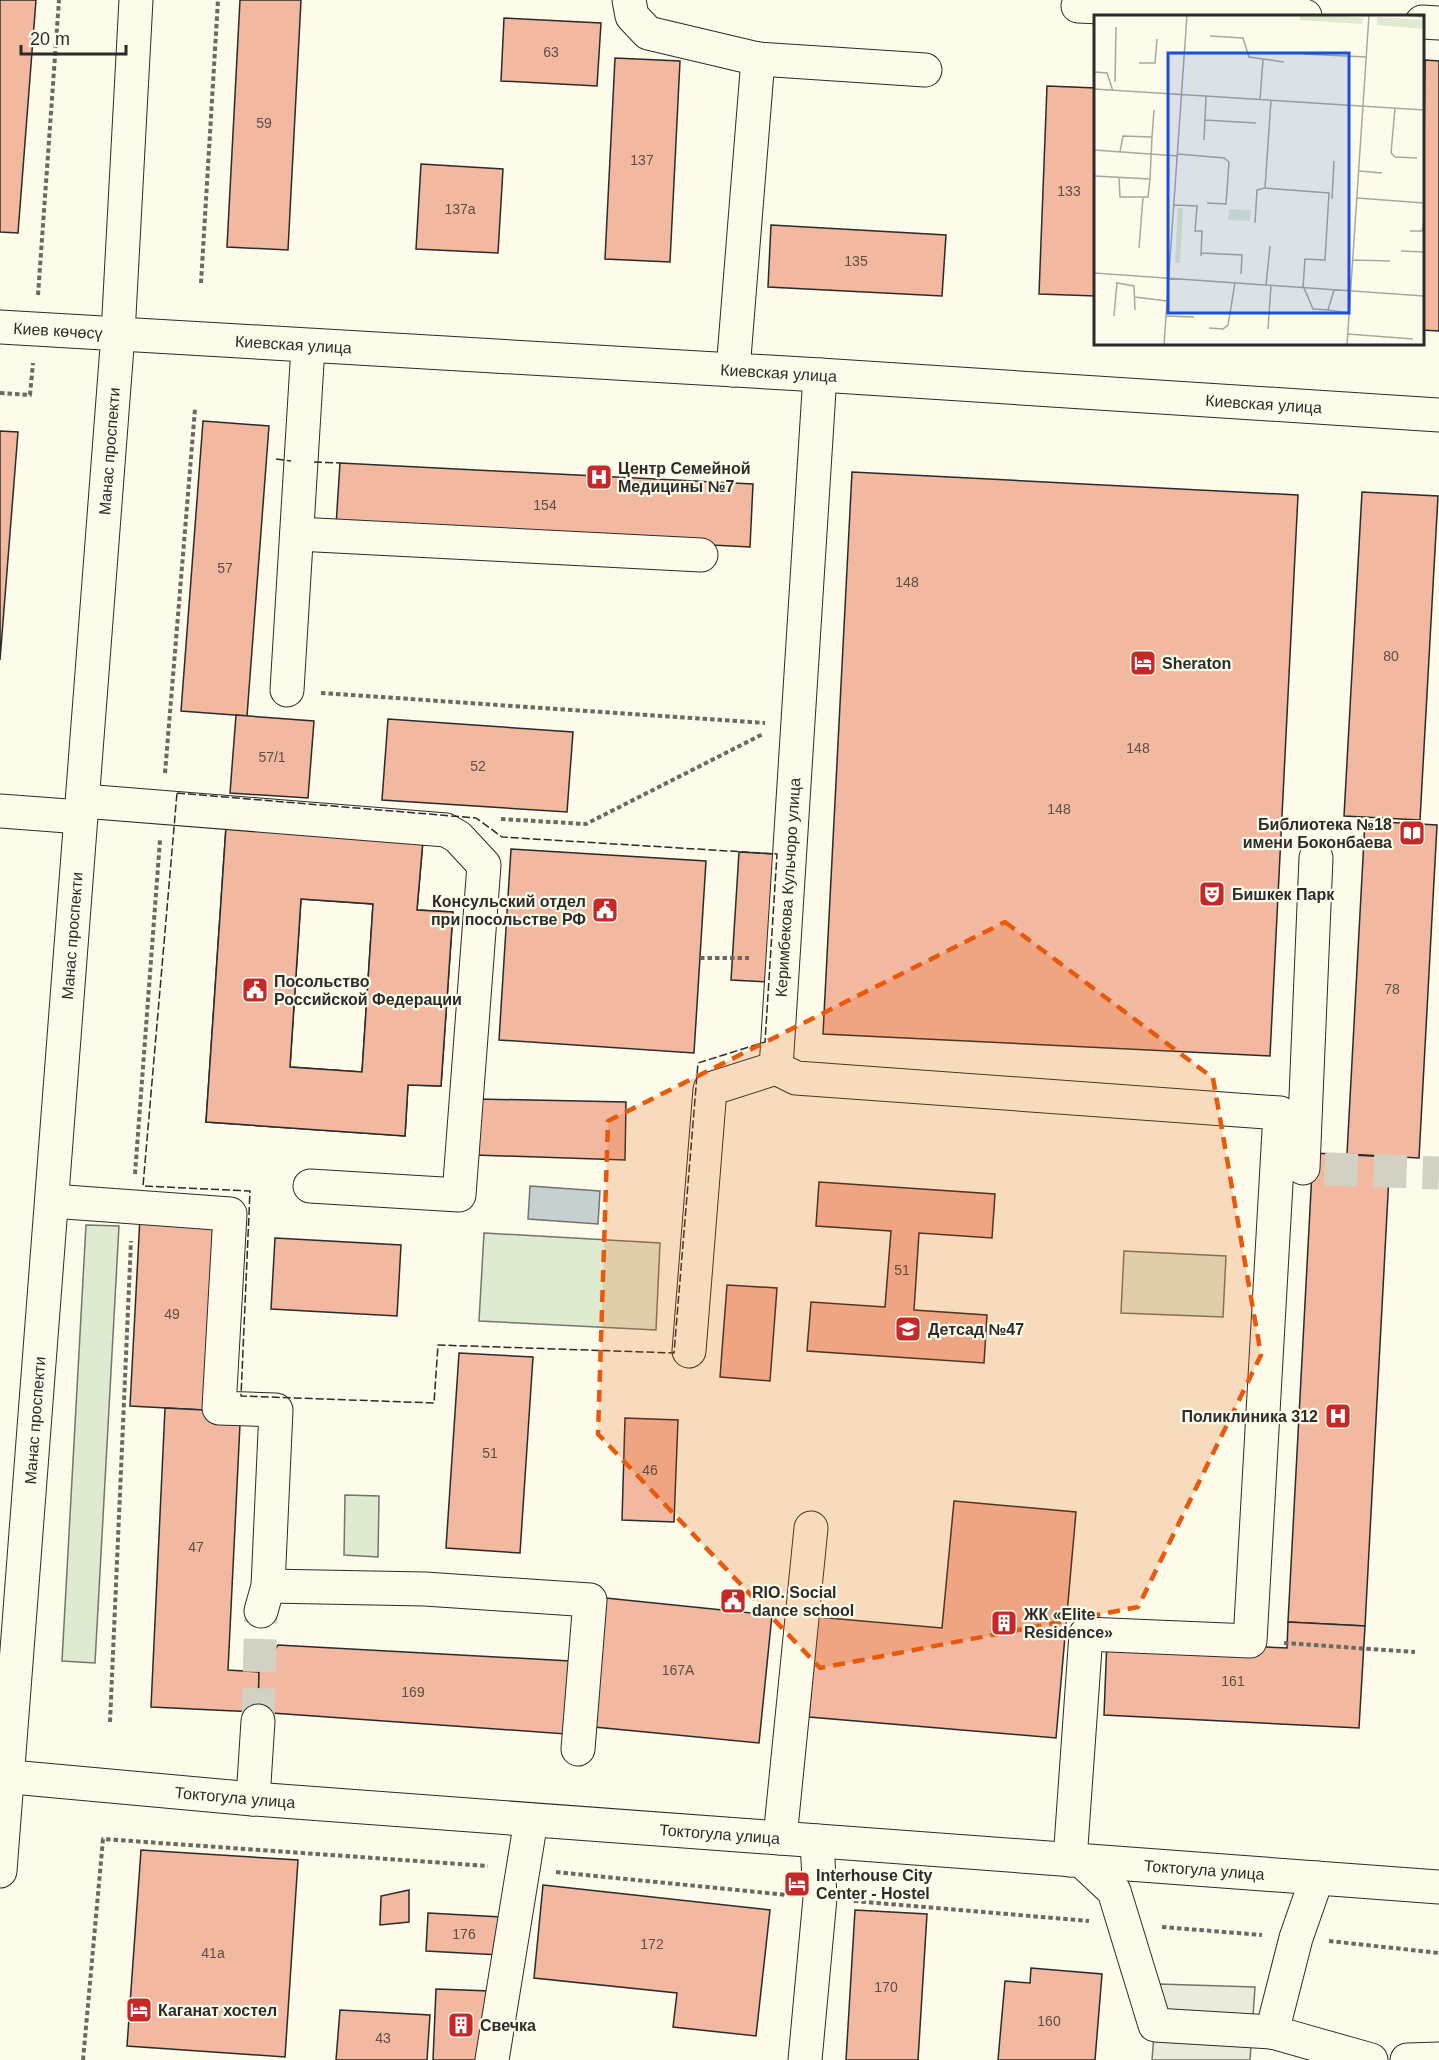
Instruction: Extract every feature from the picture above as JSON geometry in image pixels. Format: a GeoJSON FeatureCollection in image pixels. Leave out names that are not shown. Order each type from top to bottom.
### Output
{"type":"FeatureCollection","features":[{"type":"Feature","properties":{"kind":"main road","name":"Манас проспекти"},"geometry":{"type":"LineString","coordinates":[[0,1871],[4,1776],[52,1201],[118,334],[136,0]]}},
{"type":"Feature","properties":{"kind":"main road"},"geometry":{"type":"LineString","coordinates":[[629,0],[632,16],[648,33],[758,59],[925,70]]}},
{"type":"Feature","properties":{"kind":"main road"},"geometry":{"type":"LineString","coordinates":[[1078,6],[1282,15]]}},
{"type":"Feature","properties":{"kind":"main road"},"geometry":{"type":"LineString","coordinates":[[1424,22],[1439,23]]}},
{"type":"Feature","properties":{"kind":"main road"},"geometry":{"type":"LineString","coordinates":[[733,370],[758,59]]}},
{"type":"Feature","properties":{"kind":"main road","name":"Киев көчөсү"},"geometry":{"type":"LineString","coordinates":[[0,327],[118,334]]}},
{"type":"Feature","properties":{"kind":"main road","name":"Киевская улица"},"geometry":{"type":"LineString","coordinates":[[118,334],[308,347],[820,375],[1439,416]]}},
{"type":"Feature","properties":{"kind":"main road"},"geometry":{"type":"LineString","coordinates":[[287,690],[308,347]]}},
{"type":"Feature","properties":{"kind":"main road","name":"Керимбекова Кульчоро улица"},"geometry":{"type":"LineString","coordinates":[[776,1068],[820,375]]}},
{"type":"Feature","properties":{"kind":"main road"},"geometry":{"type":"LineString","coordinates":[[297,534],[700,555]]}},
{"type":"Feature","properties":{"kind":"main road"},"geometry":{"type":"LineString","coordinates":[[0,811],[162,808],[446,830],[458,837],[484,865],[459,1196],[310,1186]]}},
{"type":"Feature","properties":{"kind":"main road"},"geometry":{"type":"LineString","coordinates":[[1304,1168],[1316,858]]}},
{"type":"Feature","properties":{"kind":"main road"},"geometry":{"type":"LineString","coordinates":[[689,1350],[710,1089],[776,1068],[796,1078],[1280,1113],[1250,1641],[1086,1634],[1076,1860],[1114,1891],[1155,2025],[1272,2032],[1371,2060]]}},
{"type":"Feature","properties":{"kind":"main road"},"geometry":{"type":"LineString","coordinates":[[52,1201],[230,1214],[219,1408],[276,1410],[265,1599],[425,1588],[590,1600],[578,1749]]}},
{"type":"Feature","properties":{"kind":"main road"},"geometry":{"type":"LineString","coordinates":[[780,1838],[811,1528]]}},
{"type":"Feature","properties":{"kind":"main road"},"geometry":{"type":"LineString","coordinates":[[253,1799],[258,1721]]}},
{"type":"Feature","properties":{"kind":"main road","name":"Токтогула улица"},"geometry":{"type":"LineString","coordinates":[[4,1776],[253,1799],[1439,1887]]}},
{"type":"Feature","properties":{"kind":"main road"},"geometry":{"type":"LineString","coordinates":[[492,2060],[531,1820]]}},
{"type":"Feature","properties":{"kind":"main road"},"geometry":{"type":"LineString","coordinates":[[805,2060],[820,1898],[817,1841]]}},
{"type":"Feature","properties":{"kind":"main road"},"geometry":{"type":"LineString","coordinates":[[1272,2032],[1296,1938],[1317,1878]]}},
{"type":"Feature","properties":{"kind":"main road"},"geometry":{"type":"LineString","coordinates":[[1407,2060],[1439,2060]]}},
{"type":"Feature","properties":{"kind":"path"},"geometry":{"type":"LineString","coordinates":[[0,393],[30,395],[59,0]]}},
{"type":"Feature","properties":{"kind":"path"},"geometry":{"type":"LineString","coordinates":[[201,283],[218,0]]}},
{"type":"Feature","properties":{"kind":"path"},"geometry":{"type":"LineString","coordinates":[[110,1722],[125,1337],[133,1208],[162,808],[195,409]]}},
{"type":"Feature","properties":{"kind":"path"},"geometry":{"type":"LineString","coordinates":[[287,690],[770,724]]}},
{"type":"Feature","properties":{"kind":"path"},"geometry":{"type":"LineString","coordinates":[[501,819],[586,825],[771,730]]}},
{"type":"Feature","properties":{"kind":"path"},"geometry":{"type":"LineString","coordinates":[[700,958],[754,957]]}},
{"type":"Feature","properties":{"kind":"path"},"geometry":{"type":"LineString","coordinates":[[1250,1641],[1415,1652]]}},
{"type":"Feature","properties":{"kind":"path"},"geometry":{"type":"LineString","coordinates":[[83,2060],[103,1839],[524,1868],[820,1898],[1296,1938],[1439,1953]]}},
{"type":"Feature","properties":{"kind":"highlighted area"},"geometry":{"type":"Polygon","coordinates":[[[1005,922],[1213,1078],[1261,1355],[1138,1607],[820,1668],[598,1434],[608,1121],[1005,922]]]}},
{"type":"Feature","properties":{"kind":"green space"},"geometry":{"type":"Polygon","coordinates":[[[86,1225],[119,1226],[95,1663],[62,1661],[86,1225]]]}},
{"type":"Feature","properties":{"kind":"green space"},"geometry":{"type":"Polygon","coordinates":[[[484,1233],[660,1243],[656,1330],[479,1321],[484,1233]]]}},
{"type":"Feature","properties":{"kind":"green space"},"geometry":{"type":"Polygon","coordinates":[[[1124,1251],[1226,1256],[1223,1317],[1121,1313],[1124,1251]]]}},
{"type":"Feature","properties":{"kind":"green space"},"geometry":{"type":"Polygon","coordinates":[[[345,1495],[379,1496],[378,1557],[344,1555],[345,1495]]]}},
{"type":"Feature","properties":{"kind":"shaded area"},"geometry":{"type":"Polygon","coordinates":[[[530,1186],[600,1191],[598,1224],[528,1219],[530,1186]]]}},
{"type":"Feature","properties":{"kind":"shaded area"},"geometry":{"type":"Polygon","coordinates":[[[1158,1984],[1255,1987],[1250,2060],[1152,2060],[1158,1984]]]}},
{"type":"Feature","properties":{"kind":"building"},"geometry":{"type":"Polygon","coordinates":[[[0,0],[36,0],[18,233],[0,232],[0,0]]]}},
{"type":"Feature","properties":{"kind":"building"},"geometry":{"type":"Polygon","coordinates":[[[240,0],[301,0],[288,250],[227,247],[240,0]]]}},
{"type":"Feature","properties":{"kind":"building"},"geometry":{"type":"Polygon","coordinates":[[[504,18],[601,23],[597,86],[501,81],[504,18]]]}},
{"type":"Feature","properties":{"kind":"building"},"geometry":{"type":"Polygon","coordinates":[[[615,58],[680,61],[670,262],[605,259],[615,58]]]}},
{"type":"Feature","properties":{"kind":"building"},"geometry":{"type":"Polygon","coordinates":[[[1425,60],[1439,61],[1439,331],[1424,330],[1425,60]]]}},
{"type":"Feature","properties":{"kind":"building"},"geometry":{"type":"Polygon","coordinates":[[[1047,86],[1094,88],[1094,296],[1039,294],[1047,86]]]}},
{"type":"Feature","properties":{"kind":"building"},"geometry":{"type":"Polygon","coordinates":[[[421,164],[503,169],[498,253],[416,249],[421,164]]]}},
{"type":"Feature","properties":{"kind":"building"},"geometry":{"type":"Polygon","coordinates":[[[771,225],[946,235],[942,296],[768,287],[771,225]]]}},
{"type":"Feature","properties":{"kind":"building"},"geometry":{"type":"Polygon","coordinates":[[[203,421],[269,426],[247,716],[181,711],[203,421]]]}},
{"type":"Feature","properties":{"kind":"building"},"geometry":{"type":"Polygon","coordinates":[[[0,431],[18,432],[0,660],[0,431]]]}},
{"type":"Feature","properties":{"kind":"building"},"geometry":{"type":"Polygon","coordinates":[[[340,463],[753,484],[750,547],[336,526],[340,463]]]}},
{"type":"Feature","properties":{"kind":"building"},"geometry":{"type":"Polygon","coordinates":[[[852,472],[1298,495],[1270,1056],[823,1034],[852,472]]]}},
{"type":"Feature","properties":{"kind":"building"},"geometry":{"type":"Polygon","coordinates":[[[1362,492],[1438,496],[1420,820],[1344,816],[1362,492]]]}},
{"type":"Feature","properties":{"kind":"building"},"geometry":{"type":"Polygon","coordinates":[[[236,715],[314,721],[308,798],[230,793],[236,715]]]}},
{"type":"Feature","properties":{"kind":"building"},"geometry":{"type":"Polygon","coordinates":[[[388,719],[573,732],[567,812],[382,800],[388,719]]]}},
{"type":"Feature","properties":{"kind":"building"},"geometry":{"type":"Polygon","coordinates":[[[1365,821],[1437,825],[1419,1158],[1347,1154],[1365,821]]]}},
{"type":"Feature","properties":{"kind":"building","name":"Посольство Российской Федерации"},"geometry":{"type":"Polygon","coordinates":[[[226,827],[423,840],[417,910],[453,912],[441,1086],[408,1085],[405,1136],[206,1122],[226,827]],[[301,899],[290,1067],[362,1072],[373,904],[301,899]]]}},
{"type":"Feature","properties":{"kind":"building","name":"Посольство Российской Федерации"},"geometry":{"type":"Polygon","coordinates":[[[226,827],[423,840],[417,910],[453,912],[441,1086],[408,1085],[405,1136],[206,1122],[226,827]],[[301,899],[290,1067],[362,1072],[373,904],[301,899]]]}},
{"type":"Feature","properties":{"kind":"building","name":"Консульский отдел при посольстве РФ"},"geometry":{"type":"Polygon","coordinates":[[[511,849],[706,861],[694,1053],[499,1040],[511,849]]]}},
{"type":"Feature","properties":{"kind":"building"},"geometry":{"type":"Polygon","coordinates":[[[739,852],[777,854],[770,982],[731,980],[739,852]]]}},
{"type":"Feature","properties":{"kind":"building"},"geometry":{"type":"Polygon","coordinates":[[[477,1099],[626,1102],[625,1160],[475,1155],[477,1099]]]}},
{"type":"Feature","properties":{"kind":"building"},"geometry":{"type":"Polygon","coordinates":[[[1313,1153],[1390,1157],[1365,1626],[1288,1622],[1313,1153]]]}},
{"type":"Feature","properties":{"kind":"building"},"geometry":{"type":"Polygon","coordinates":[[[819,1182],[995,1194],[992,1238],[919,1233],[914,1310],[987,1315],[984,1363],[807,1351],[811,1302],[885,1307],[891,1231],[816,1226],[819,1182]]]}},
{"type":"Feature","properties":{"kind":"building"},"geometry":{"type":"Polygon","coordinates":[[[140,1217],[216,1222],[204,1410],[130,1406],[140,1217]]]}},
{"type":"Feature","properties":{"kind":"building"},"geometry":{"type":"Polygon","coordinates":[[[275,1238],[401,1245],[397,1316],[271,1309],[275,1238]]]}},
{"type":"Feature","properties":{"kind":"building"},"geometry":{"type":"Polygon","coordinates":[[[727,1285],[777,1288],[770,1381],[720,1377],[727,1285]]]}},
{"type":"Feature","properties":{"kind":"building"},"geometry":{"type":"Polygon","coordinates":[[[459,1353],[533,1357],[520,1553],[446,1548],[459,1353]]]}},
{"type":"Feature","properties":{"kind":"building"},"geometry":{"type":"Polygon","coordinates":[[[165,1408],[204,1410],[240,1424],[228,1670],[259,1672],[258,1712],[151,1707],[165,1408]]]}},
{"type":"Feature","properties":{"kind":"building"},"geometry":{"type":"Polygon","coordinates":[[[625,1418],[678,1420],[674,1522],[622,1520],[625,1418]]]}},
{"type":"Feature","properties":{"kind":"building","name":"ЖК «Elite Residence»"},"geometry":{"type":"Polygon","coordinates":[[[954,1501],[1076,1512],[1056,1738],[809,1717],[817,1617],[942,1628],[954,1501]]]}},
{"type":"Feature","properties":{"kind":"building"},"geometry":{"type":"Polygon","coordinates":[[[596,1597],[772,1615],[759,1743],[584,1726],[596,1597]]]}},
{"type":"Feature","properties":{"kind":"building"},"geometry":{"type":"Polygon","coordinates":[[[1288,1622],[1365,1626],[1359,1728],[1104,1715],[1107,1639],[1287,1648],[1288,1622]]]}},
{"type":"Feature","properties":{"kind":"building"},"geometry":{"type":"Polygon","coordinates":[[[278,1645],[570,1661],[566,1734],[258,1712],[259,1672],[278,1645]]]}},
{"type":"Feature","properties":{"kind":"building"},"geometry":{"type":"Polygon","coordinates":[[[141,1850],[298,1860],[285,2057],[127,2046],[141,1850]]]}},
{"type":"Feature","properties":{"kind":"building"},"geometry":{"type":"Polygon","coordinates":[[[543,1885],[770,1910],[756,2036],[673,2027],[677,1993],[534,1978],[543,1885]]]}},
{"type":"Feature","properties":{"kind":"building"},"geometry":{"type":"Polygon","coordinates":[[[409,1890],[409,1922],[380,1925],[381,1896],[409,1890]]]}},
{"type":"Feature","properties":{"kind":"building"},"geometry":{"type":"Polygon","coordinates":[[[855,1910],[927,1914],[918,2060],[846,2060],[855,1910]]]}},
{"type":"Feature","properties":{"kind":"building"},"geometry":{"type":"Polygon","coordinates":[[[428,1913],[502,1917],[500,1955],[426,1951],[428,1913]]]}},
{"type":"Feature","properties":{"kind":"building"},"geometry":{"type":"Polygon","coordinates":[[[1031,1968],[1102,1974],[1095,2060],[998,2060],[1005,1981],[1030,1983],[1031,1968]]]}},
{"type":"Feature","properties":{"kind":"building","name":"Свечка"},"geometry":{"type":"Polygon","coordinates":[[[436,1989],[490,1991],[487,2060],[433,2060],[436,1989]]]}},
{"type":"Feature","properties":{"kind":"building"},"geometry":{"type":"Polygon","coordinates":[[[340,2010],[430,2015],[427,2060],[336,2060],[340,2010]]]}},
{"type":"Feature","properties":{"kind":"tunnel"},"geometry":{"type":"LineString","coordinates":[[1276,1164],[1303,1168],[1439,1173]]}},
{"type":"Feature","properties":{"kind":"tunnel"},"geometry":{"type":"LineString","coordinates":[[258,1721],[261,1611]]}},
{"type":"Feature","properties":{"kind":"fence"},"geometry":{"type":"LineString","coordinates":[[276,459],[291,461]]}},
{"type":"Feature","properties":{"kind":"fence"},"geometry":{"type":"LineString","coordinates":[[314,462],[340,463]]}},
{"type":"Feature","properties":{"kind":"fence"},"geometry":{"type":"LineString","coordinates":[[177,793],[476,818],[502,837],[777,854],[765,1042],[698,1063],[674,1353],[438,1345],[434,1403],[241,1396],[250,1191],[143,1186],[177,793]]}},
{"type":"Feature","properties":{"kind":"place","name":"Центр Семейной Медицины №7"},"geometry":{"type":"Point","coordinates":[599,477]}},
{"type":"Feature","properties":{"kind":"place","name":"Sheraton"},"geometry":{"type":"Point","coordinates":[1143,663]}},
{"type":"Feature","properties":{"kind":"place","name":"Библиотека №18 имени Боконбаева"},"geometry":{"type":"Point","coordinates":[1412,833]}},
{"type":"Feature","properties":{"kind":"place","name":"Бишкек Парк"},"geometry":{"type":"Point","coordinates":[1212,894]}},
{"type":"Feature","properties":{"kind":"place","name":"Консульский отдел при посольстве РФ"},"geometry":{"type":"Point","coordinates":[605,910]}},
{"type":"Feature","properties":{"kind":"place","name":"Посольство Российской Федерации"},"geometry":{"type":"Point","coordinates":[255,990]}},
{"type":"Feature","properties":{"kind":"place","name":"Детсад №47"},"geometry":{"type":"Point","coordinates":[908,1329]}},
{"type":"Feature","properties":{"kind":"place","name":"Поликлиника 312"},"geometry":{"type":"Point","coordinates":[1338,1416]}},
{"type":"Feature","properties":{"kind":"place","name":"RIO. Social dance school"},"geometry":{"type":"Point","coordinates":[733,1601]}},
{"type":"Feature","properties":{"kind":"place","name":"ЖК «Elite Residence»"},"geometry":{"type":"Point","coordinates":[1004,1623]}},
{"type":"Feature","properties":{"kind":"place","name":"Interhouse City Center - Hostel"},"geometry":{"type":"Point","coordinates":[797,1884]}},
{"type":"Feature","properties":{"kind":"place","name":"Каганат хостел"},"geometry":{"type":"Point","coordinates":[139,2010]}},
{"type":"Feature","properties":{"kind":"place","name":"Свечка"},"geometry":{"type":"Point","coordinates":[461,2025]}}]}
